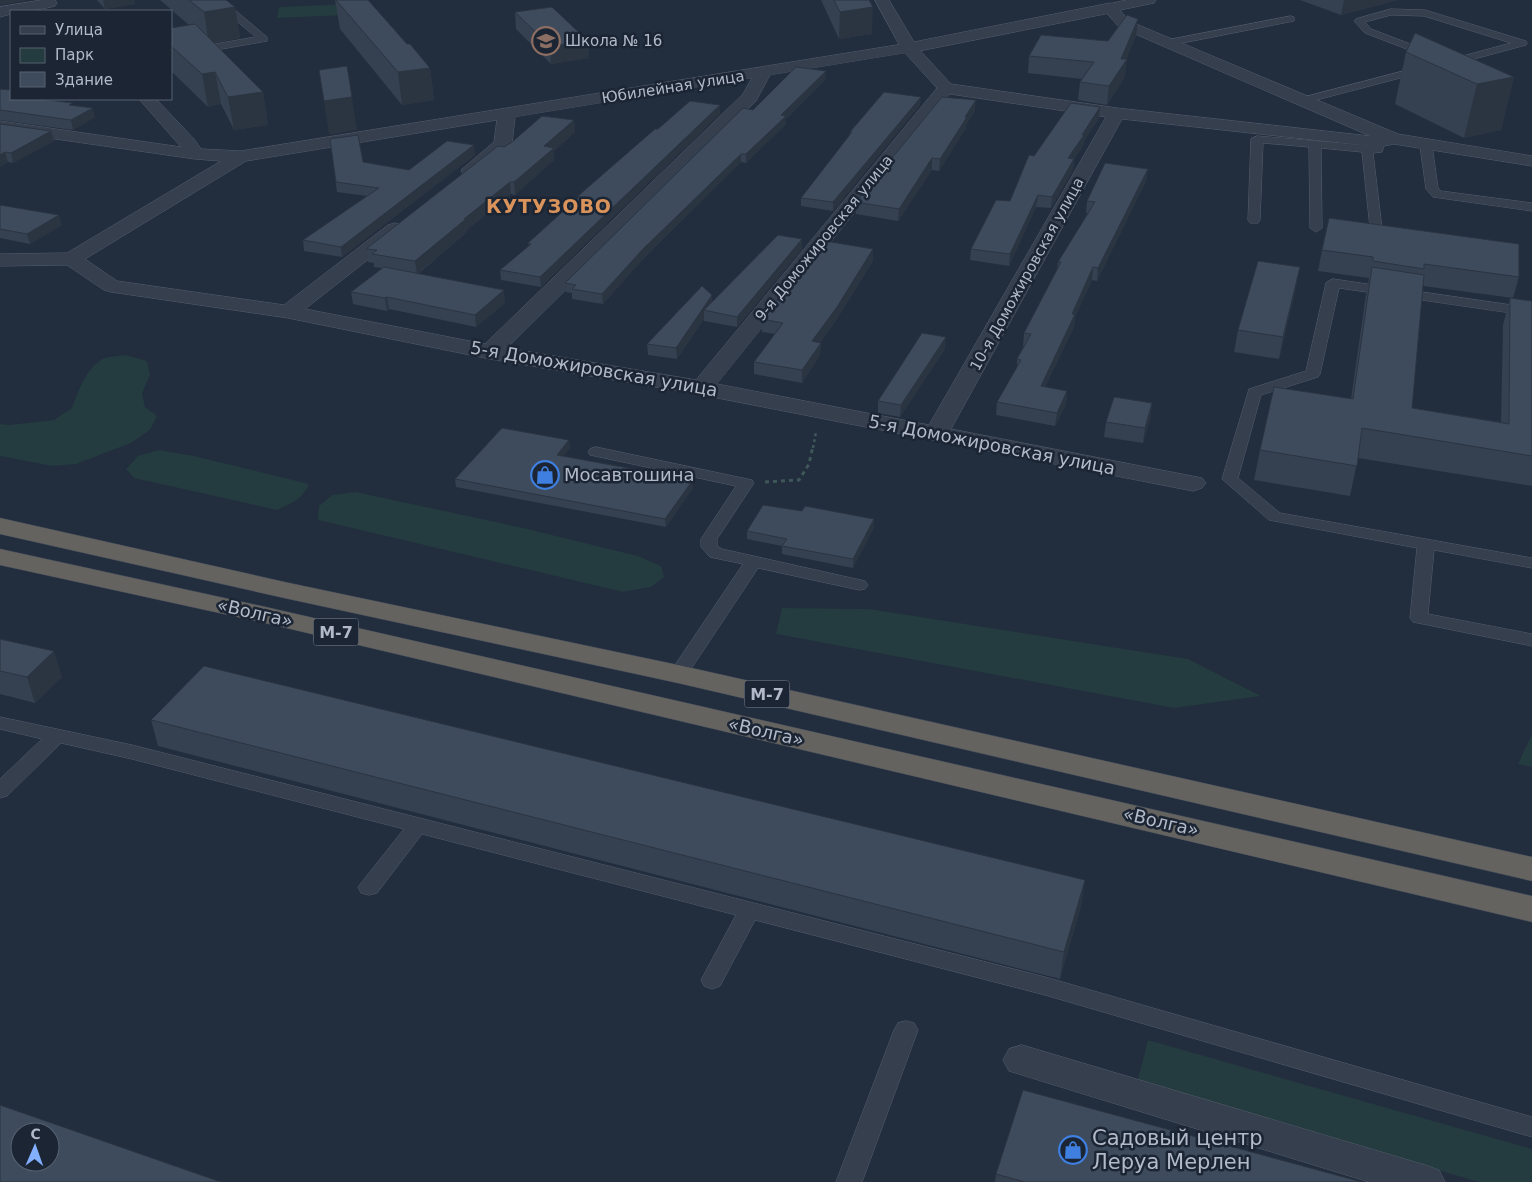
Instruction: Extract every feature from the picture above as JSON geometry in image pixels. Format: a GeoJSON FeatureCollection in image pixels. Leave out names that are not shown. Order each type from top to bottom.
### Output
{"type":"FeatureCollection","features":[{"type":"Feature","properties":{"kind":"highway","name":"«Волга»"},"geometry":{"type":"LineString","coordinates":[[0,526],[289,592],[678,674],[1532,869]]}},
{"type":"Feature","properties":{"kind":"highway","name":"«Волга»"},"geometry":{"type":"LineString","coordinates":[[1,558],[262,614],[1529,909]]}},
{"type":"Feature","properties":{"kind":"street"},"geometry":{"type":"LineString","coordinates":[[882,0],[909,48],[946,88],[1117,113],[1380,143],[1426,146],[1532,161]]}},
{"type":"Feature","properties":{"kind":"street"},"geometry":{"type":"LineString","coordinates":[[1094,0],[1110,8],[1124,24],[1301,101],[1380,143]]}},
{"type":"Feature","properties":{"kind":"street","name":"Юбилейная улица"},"geometry":{"type":"LineString","coordinates":[[0,126],[195,154],[241,156],[909,48],[1149,0]]}},
{"type":"Feature","properties":{"kind":"street"},"geometry":{"type":"LineString","coordinates":[[15,10],[51,5]]}},
{"type":"Feature","properties":{"kind":"street"},"geometry":{"type":"LineString","coordinates":[[490,352],[750,97],[763,72]]}},
{"type":"Feature","properties":{"kind":"street","name":"9-я Доможировская улица"},"geometry":{"type":"LineString","coordinates":[[702,388],[946,88]]}},
{"type":"Feature","properties":{"kind":"street"},"geometry":{"type":"LineString","coordinates":[[149,100],[188,143],[195,154]]}},
{"type":"Feature","properties":{"kind":"street"},"geometry":{"type":"LineString","coordinates":[[457,180],[503,144],[507,113]]}},
{"type":"Feature","properties":{"kind":"street","name":"10-я Доможировская улица"},"geometry":{"type":"LineString","coordinates":[[936,434],[1117,113]]}},
{"type":"Feature","properties":{"kind":"street"},"geometry":{"type":"LineString","coordinates":[[0,260],[71,259],[241,156]]}},
{"type":"Feature","properties":{"kind":"street"},"geometry":{"type":"LineString","coordinates":[[288,312],[411,216]]}},
{"type":"Feature","properties":{"kind":"street","name":"5-я Доможировская улица"},"geometry":{"type":"LineString","coordinates":[[71,259],[111,286],[288,312],[490,352],[702,388],[1193,483]]}},
{"type":"Feature","properties":{"kind":"street"},"geometry":{"type":"LineString","coordinates":[[1022,1060],[1425,1182]]}},
{"type":"Feature","properties":{"kind":"lane"},"geometry":{"type":"LineString","coordinates":[[172,55],[263,39],[217,0]]}},
{"type":"Feature","properties":{"kind":"lane"},"geometry":{"type":"LineString","coordinates":[[1440,65],[1368,31],[1359,21],[1391,12],[1425,14],[1527,42]]}},
{"type":"Feature","properties":{"kind":"lane"},"geometry":{"type":"LineString","coordinates":[[1167,43],[1291,19]]}},
{"type":"Feature","properties":{"kind":"lane"},"geometry":{"type":"LineString","coordinates":[[1301,101],[1527,42]]}},
{"type":"Feature","properties":{"kind":"lane"},"geometry":{"type":"LineString","coordinates":[[1254,220],[1257,139],[1315,144],[1380,143],[1377,237]]}},
{"type":"Feature","properties":{"kind":"lane"},"geometry":{"type":"LineString","coordinates":[[1315,144],[1316,228]]}},
{"type":"Feature","properties":{"kind":"lane"},"geometry":{"type":"LineString","coordinates":[[1426,146],[1432,189],[1437,194],[1532,207]]}},
{"type":"Feature","properties":{"kind":"lane"},"geometry":{"type":"LineString","coordinates":[[1532,312],[1333,283],[1313,374],[1254,392],[1230,479],[1275,517],[1532,563]]}},
{"type":"Feature","properties":{"kind":"lane"},"geometry":{"type":"LineString","coordinates":[[596,452],[746,483],[709,539],[709,547],[716,553],[859,585]]}},
{"type":"Feature","properties":{"kind":"lane"},"geometry":{"type":"LineString","coordinates":[[1426,544],[1419,618],[1532,640]]}},
{"type":"Feature","properties":{"kind":"lane"},"geometry":{"type":"LineString","coordinates":[[678,674],[753,562]]}},
{"type":"Feature","properties":{"kind":"lane"},"geometry":{"type":"LineString","coordinates":[[0,723],[132,752],[1045,986],[1532,1127]]}},
{"type":"Feature","properties":{"kind":"lane"},"geometry":{"type":"LineString","coordinates":[[0,791],[56,736]]}},
{"type":"Feature","properties":{"kind":"lane"},"geometry":{"type":"LineString","coordinates":[[369,887],[418,825]]}},
{"type":"Feature","properties":{"kind":"lane"},"geometry":{"type":"LineString","coordinates":[[712,980],[749,910]]}},
{"type":"Feature","properties":{"kind":"lane"},"geometry":{"type":"LineString","coordinates":[[849,1182],[906,1030]]}},
{"type":"Feature","properties":{"kind":"path"},"geometry":{"type":"LineString","coordinates":[[746,483],[799,480],[808,464],[822,411]]}},
{"type":"Feature","properties":{"kind":"green space"},"geometry":{"type":"Polygon","coordinates":[[[347,4],[346,15],[277,18],[279,7],[347,4]]]}},
{"type":"Feature","properties":{"kind":"green space"},"geometry":{"type":"Polygon","coordinates":[[[126,355],[147,361],[150,375],[142,393],[145,407],[157,416],[150,430],[131,443],[76,464],[52,466],[0,456],[0,424],[9,425],[54,420],[72,408],[84,380],[93,367],[105,358],[126,355]]]}},
{"type":"Feature","properties":{"kind":"green space"},"geometry":{"type":"Polygon","coordinates":[[[159,450],[194,456],[309,484],[300,497],[277,510],[134,478],[126,469],[138,456],[159,450]]]}},
{"type":"Feature","properties":{"kind":"green space"},"geometry":{"type":"Polygon","coordinates":[[[356,492],[519,527],[638,556],[661,566],[664,577],[651,587],[623,592],[318,520],[319,506],[332,495],[356,492]]]}},
{"type":"Feature","properties":{"kind":"green space"},"geometry":{"type":"Polygon","coordinates":[[[782,608],[869,609],[1188,659],[1261,696],[1174,708],[776,634],[782,608]]]}},
{"type":"Feature","properties":{"kind":"green space"},"geometry":{"type":"Polygon","coordinates":[[[1532,734],[1532,767],[1518,764],[1532,734]]]}},
{"type":"Feature","properties":{"kind":"green space"},"geometry":{"type":"Polygon","coordinates":[[[1148,1040],[1532,1149],[1532,1182],[1479,1182],[1137,1083],[1148,1040]]]}},
{"type":"Feature","properties":{"kind":"building"},"geometry":{"type":"Polygon","coordinates":[[[189,0],[226,0],[235,7],[204,12],[189,0]]]}},
{"type":"Feature","properties":{"kind":"building"},"geometry":{"type":"Polygon","coordinates":[[[336,0],[368,0],[430,68],[398,72],[336,0]]]}},
{"type":"Feature","properties":{"kind":"building"},"geometry":{"type":"Polygon","coordinates":[[[834,0],[869,0],[873,7],[840,12],[834,0]]]}},
{"type":"Feature","properties":{"kind":"building"},"geometry":{"type":"Polygon","coordinates":[[[552,7],[588,41],[550,46],[515,12],[552,7]]]}},
{"type":"Feature","properties":{"kind":"building"},"geometry":{"type":"Polygon","coordinates":[[[1127,15],[1138,19],[1121,59],[1127,59],[1109,86],[1080,82],[1094,62],[1029,56],[1041,35],[1108,41],[1127,15]]]}},
{"type":"Feature","properties":{"kind":"building"},"geometry":{"type":"Polygon","coordinates":[[[195,24],[263,92],[228,97],[215,72],[202,74],[172,47],[172,28],[195,24]]]}},
{"type":"Feature","properties":{"kind":"building"},"geometry":{"type":"Polygon","coordinates":[[[1415,33],[1514,77],[1477,84],[1406,52],[1415,33]]]}},
{"type":"Feature","properties":{"kind":"building"},"geometry":{"type":"Polygon","coordinates":[[[347,66],[352,97],[324,101],[319,70],[347,66]]]}},
{"type":"Feature","properties":{"kind":"building"},"geometry":{"type":"Polygon","coordinates":[[[796,67],[826,71],[781,115],[786,116],[746,154],[741,154],[643,249],[602,294],[572,289],[576,285],[565,283],[743,108],[753,110],[796,67]]]}},
{"type":"Feature","properties":{"kind":"building"},"geometry":{"type":"Polygon","coordinates":[[[0,89],[10,90],[10,100],[48,100],[93,108],[71,120],[0,110],[0,89]]]}},
{"type":"Feature","properties":{"kind":"building"},"geometry":{"type":"Polygon","coordinates":[[[884,92],[921,97],[833,202],[801,198],[852,132],[850,132],[884,92]]]}},
{"type":"Feature","properties":{"kind":"building"},"geometry":{"type":"Polygon","coordinates":[[[942,97],[976,100],[940,159],[932,158],[899,209],[856,202],[942,97]]]}},
{"type":"Feature","properties":{"kind":"building"},"geometry":{"type":"Polygon","coordinates":[[[690,101],[720,105],[540,277],[500,270],[531,244],[528,243],[580,196],[578,196],[690,101]]]}},
{"type":"Feature","properties":{"kind":"building"},"geometry":{"type":"Polygon","coordinates":[[[1071,103],[1100,107],[1068,158],[1074,159],[1052,197],[1038,195],[1010,254],[971,249],[996,200],[1010,201],[1029,155],[1034,156],[1071,103]]]}},
{"type":"Feature","properties":{"kind":"building"},"geometry":{"type":"Polygon","coordinates":[[[542,116],[574,120],[544,146],[554,148],[514,182],[510,182],[464,219],[466,219],[415,261],[372,254],[377,250],[366,249],[498,146],[504,147],[512,142],[542,116]]]}},
{"type":"Feature","properties":{"kind":"building"},"geometry":{"type":"Polygon","coordinates":[[[0,124],[51,131],[11,153],[5,152],[0,155],[0,124]]]}},
{"type":"Feature","properties":{"kind":"building"},"geometry":{"type":"Polygon","coordinates":[[[358,135],[363,162],[409,170],[447,141],[474,145],[341,247],[303,240],[379,188],[336,182],[330,139],[358,135]]]}},
{"type":"Feature","properties":{"kind":"building"},"geometry":{"type":"Polygon","coordinates":[[[1105,163],[1148,169],[1098,268],[1093,267],[1072,314],[1075,314],[1041,386],[1067,391],[1057,413],[997,402],[1021,360],[1017,359],[1031,334],[1024,333],[1061,262],[1058,262],[1095,202],[1087,201],[1105,163]]]}},
{"type":"Feature","properties":{"kind":"building"},"geometry":{"type":"Polygon","coordinates":[[[0,205],[59,215],[27,234],[0,229],[0,205]]]}},
{"type":"Feature","properties":{"kind":"building"},"geometry":{"type":"Polygon","coordinates":[[[1329,218],[1519,244],[1519,277],[1424,264],[1424,269],[1373,261],[1373,257],[1322,250],[1329,218]]]}},
{"type":"Feature","properties":{"kind":"building"},"geometry":{"type":"Polygon","coordinates":[[[778,235],[802,239],[737,317],[704,310],[778,235]]]}},
{"type":"Feature","properties":{"kind":"building"},"geometry":{"type":"Polygon","coordinates":[[[825,241],[873,249],[837,307],[812,341],[821,343],[802,370],[754,362],[783,323],[762,319],[825,241]]]}},
{"type":"Feature","properties":{"kind":"building"},"geometry":{"type":"Polygon","coordinates":[[[1258,261],[1300,267],[1283,337],[1238,330],[1258,261]]]}},
{"type":"Feature","properties":{"kind":"building"},"geometry":{"type":"Polygon","coordinates":[[[384,267],[504,290],[475,315],[387,297],[351,292],[384,267]]]}},
{"type":"Feature","properties":{"kind":"building"},"geometry":{"type":"Polygon","coordinates":[[[1372,267],[1424,275],[1412,408],[1509,424],[1510,298],[1532,301],[1532,456],[1362,428],[1357,466],[1260,450],[1274,387],[1353,399],[1372,267]]]}},
{"type":"Feature","properties":{"kind":"building"},"geometry":{"type":"Polygon","coordinates":[[[702,286],[712,295],[676,348],[647,344],[702,286]]]}},
{"type":"Feature","properties":{"kind":"building"},"geometry":{"type":"Polygon","coordinates":[[[922,333],[946,337],[901,405],[878,401],[922,333]]]}},
{"type":"Feature","properties":{"kind":"building"},"geometry":{"type":"Polygon","coordinates":[[[1114,397],[1152,403],[1145,428],[1106,422],[1114,397]]]}},
{"type":"Feature","properties":{"kind":"building","name":"Мосавтошина"},"geometry":{"type":"Polygon","coordinates":[[[502,428],[569,440],[557,455],[693,480],[665,519],[455,479],[502,428]]]}},
{"type":"Feature","properties":{"kind":"building"},"geometry":{"type":"Polygon","coordinates":[[[763,505],[802,511],[805,506],[874,519],[853,559],[782,546],[787,539],[747,531],[763,505]]]}},
{"type":"Feature","properties":{"kind":"building"},"geometry":{"type":"Polygon","coordinates":[[[0,639],[54,651],[27,677],[0,671],[0,639]]]}},
{"type":"Feature","properties":{"kind":"building"},"geometry":{"type":"Polygon","coordinates":[[[204,666],[1085,880],[1064,952],[151,720],[204,666]]]}},
{"type":"Feature","properties":{"kind":"building"},"geometry":{"type":"Polygon","coordinates":[[[1023,1090],[1362,1182],[1025,1182],[996,1174],[1023,1090]]]}},
{"type":"Feature","properties":{"kind":"building"},"geometry":{"type":"Polygon","coordinates":[[[0,1105],[49,1122],[10,1122],[10,1172],[60,1172],[60,1126],[221,1182],[0,1182],[0,1105]]]}},
{"type":"Feature","properties":{"kind":"place","name":"Школа № 16"},"geometry":{"type":"Point","coordinates":[546,41]}},
{"type":"Feature","properties":{"kind":"place","name":"Мосавтошина"},"geometry":{"type":"Point","coordinates":[545,475]}},
{"type":"Feature","properties":{"kind":"place","name":"Садовый центр Леруа Мерлен"},"geometry":{"type":"Point","coordinates":[1073,1150]}},
{"type":"Feature","properties":{"kind":"district","name":"КУТУЗОВО"},"geometry":{"type":"Point","coordinates":[549,206]}}]}
